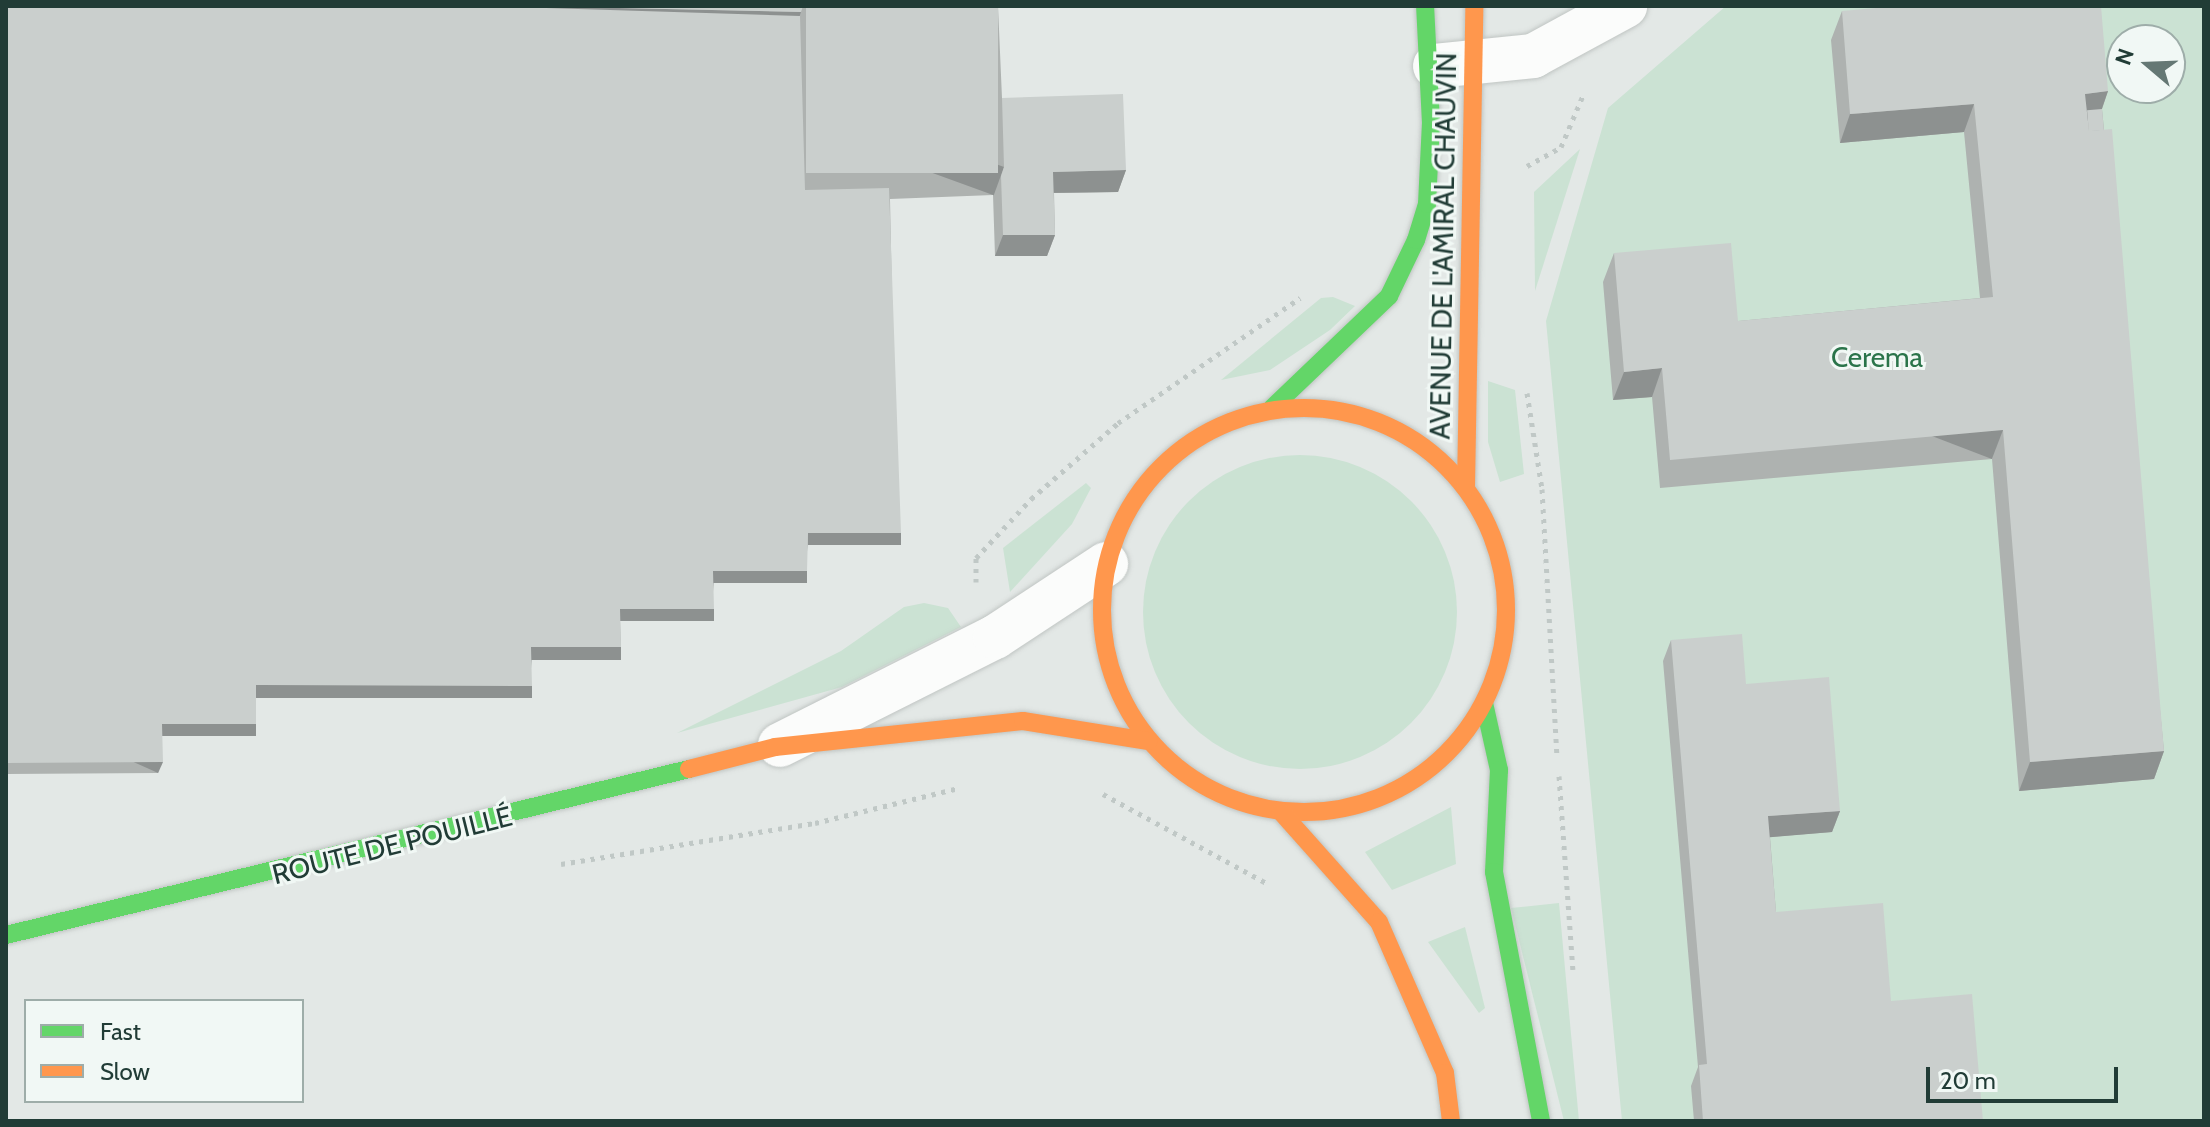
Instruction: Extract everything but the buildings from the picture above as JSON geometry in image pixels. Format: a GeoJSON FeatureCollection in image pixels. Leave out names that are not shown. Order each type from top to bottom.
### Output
{"type":"FeatureCollection","features":[{"type":"Feature","properties":{"kind":"main road","name":"AVENUE DE L'AMIRAL CHAUVIN"},"geometry":{"type":"LineString","coordinates":[[1272,408],[1400,276],[1427,204],[1425,6]]}},
{"type":"Feature","properties":{"kind":"main road","name":"AVENUE DE L'AMIRAL CHAUVIN"},"geometry":{"type":"LineString","coordinates":[[1466,487],[1477,63],[1474,6]]}},
{"type":"Feature","properties":{"kind":"main road"},"geometry":{"type":"LineString","coordinates":[[1327,407],[1381,421],[1428,448],[1466,487],[1494,537],[1507,592],[1503,649],[1484,703],[1448,752],[1399,789],[1342,810],[1281,812],[1231,800],[1185,776],[1148,741],[1112,672],[1101,627],[1106,564],[1127,508],[1165,460],[1215,426],[1272,408],[1327,407]]}},
{"type":"Feature","properties":{"kind":"main road"},"geometry":{"type":"LineString","coordinates":[[1484,703],[1499,770],[1494,872],[1541,1121]]}},
{"type":"Feature","properties":{"kind":"main road","name":"ROUTE DE POUILLÉ"},"geometry":{"type":"LineString","coordinates":[[6,935],[305,868],[775,747],[1023,721],[1148,741]]}},
{"type":"Feature","properties":{"kind":"main road"},"geometry":{"type":"LineString","coordinates":[[1281,812],[1379,922],[1445,1073],[1451,1121]]}},
{"type":"Feature","properties":{"kind":"street"},"geometry":{"type":"LineString","coordinates":[[1428,67],[1533,56],[1625,6]]}},
{"type":"Feature","properties":{"kind":"street","name":"ROUTE DE POUILLÉ"},"geometry":{"type":"LineString","coordinates":[[775,747],[995,637],[1106,564]]}},
{"type":"Feature","properties":{"kind":"path"},"geometry":{"type":"LineString","coordinates":[[1523,169],[1561,147],[1585,89]]}},
{"type":"Feature","properties":{"kind":"path"},"geometry":{"type":"LineString","coordinates":[[977,589],[976,558],[1031,499],[1118,423],[1314,287]]}},
{"type":"Feature","properties":{"kind":"path"},"geometry":{"type":"LineString","coordinates":[[1526,386],[1542,489],[1566,870]]}},
{"type":"Feature","properties":{"kind":"path"},"geometry":{"type":"LineString","coordinates":[[548,866],[815,823],[964,787]]}},
{"type":"Feature","properties":{"kind":"path"},"geometry":{"type":"LineString","coordinates":[[1092,790],[1273,888]]}},
{"type":"Feature","properties":{"kind":"green space","name":"Cerema"},"geometry":{"type":"Polygon","coordinates":[[[1726,6],[2204,6],[2204,1121],[1622,1121],[1546,321],[1608,108],[1726,6]]]}},
{"type":"Feature","properties":{"kind":"green space"},"geometry":{"type":"Polygon","coordinates":[[[1580,149],[1535,291],[1534,192],[1580,149]]]}},
{"type":"Feature","properties":{"kind":"green space"},"geometry":{"type":"Polygon","coordinates":[[[1333,297],[1355,306],[1330,330],[1270,370],[1221,380],[1321,298],[1333,297]]]}},
{"type":"Feature","properties":{"kind":"green space"},"geometry":{"type":"Polygon","coordinates":[[[1488,381],[1515,390],[1524,474],[1500,482],[1488,442],[1488,381]]]}},
{"type":"Feature","properties":{"kind":"green space"},"geometry":{"type":"Polygon","coordinates":[[[1285,455],[1315,455],[1346,461],[1374,473],[1400,490],[1422,512],[1439,538],[1451,566],[1457,612],[1451,658],[1439,686],[1422,712],[1400,734],[1374,751],[1346,763],[1315,769],[1285,769],[1254,763],[1226,751],[1200,734],[1178,712],[1161,686],[1149,658],[1143,627],[1143,597],[1149,566],[1161,538],[1178,512],[1200,490],[1226,473],[1254,461],[1285,455]]]}},
{"type":"Feature","properties":{"kind":"green space"},"geometry":{"type":"Polygon","coordinates":[[[1086,483],[1091,488],[1072,524],[1010,592],[1003,548],[1086,483]]]}},
{"type":"Feature","properties":{"kind":"green space"},"geometry":{"type":"Polygon","coordinates":[[[924,603],[948,608],[961,627],[842,687],[677,733],[841,651],[904,607],[924,603]]]}},
{"type":"Feature","properties":{"kind":"green space"},"geometry":{"type":"Polygon","coordinates":[[[1451,807],[1456,864],[1392,890],[1365,852],[1451,807]]]}},
{"type":"Feature","properties":{"kind":"green space"},"geometry":{"type":"Polygon","coordinates":[[[1559,903],[1579,1121],[1564,1121],[1511,908],[1559,903]]]}},
{"type":"Feature","properties":{"kind":"green space"},"geometry":{"type":"Polygon","coordinates":[[[1465,927],[1485,1008],[1479,1013],[1428,942],[1465,927]]]}},
{"type":"Feature","properties":{"kind":"traffic: fast"},"geometry":{"type":"LineString","coordinates":[[1272,408],[1389,296],[1416,240],[1427,204],[1431,123],[1425,6]]}},
{"type":"Feature","properties":{"kind":"traffic: fast"},"geometry":{"type":"LineString","coordinates":[[1484,703],[1499,770],[1494,872],[1541,1121]]}},
{"type":"Feature","properties":{"kind":"traffic: fast"},"geometry":{"type":"LineString","coordinates":[[6,935],[689,769]]}},
{"type":"Feature","properties":{"kind":"traffic: slow"},"geometry":{"type":"LineString","coordinates":[[1466,487],[1474,6]]}},
{"type":"Feature","properties":{"kind":"traffic: slow"},"geometry":{"type":"LineString","coordinates":[[1304,408],[1343,412],[1381,423],[1416,442],[1447,467],[1472,498],[1491,533],[1502,571],[1506,610],[1502,649],[1491,687],[1472,722],[1447,753],[1416,778],[1381,797],[1343,808],[1304,812],[1265,808],[1227,797],[1192,778],[1161,753],[1136,722],[1117,687],[1106,649],[1102,610],[1106,571],[1117,533],[1136,498],[1161,467],[1192,442],[1227,423],[1265,412],[1304,408]]}},
{"type":"Feature","properties":{"kind":"traffic: slow"},"geometry":{"type":"LineString","coordinates":[[689,769],[775,747],[1023,721],[1148,741]]}},
{"type":"Feature","properties":{"kind":"traffic: slow"},"geometry":{"type":"LineString","coordinates":[[1281,812],[1379,922],[1445,1073],[1451,1121]]}}]}
